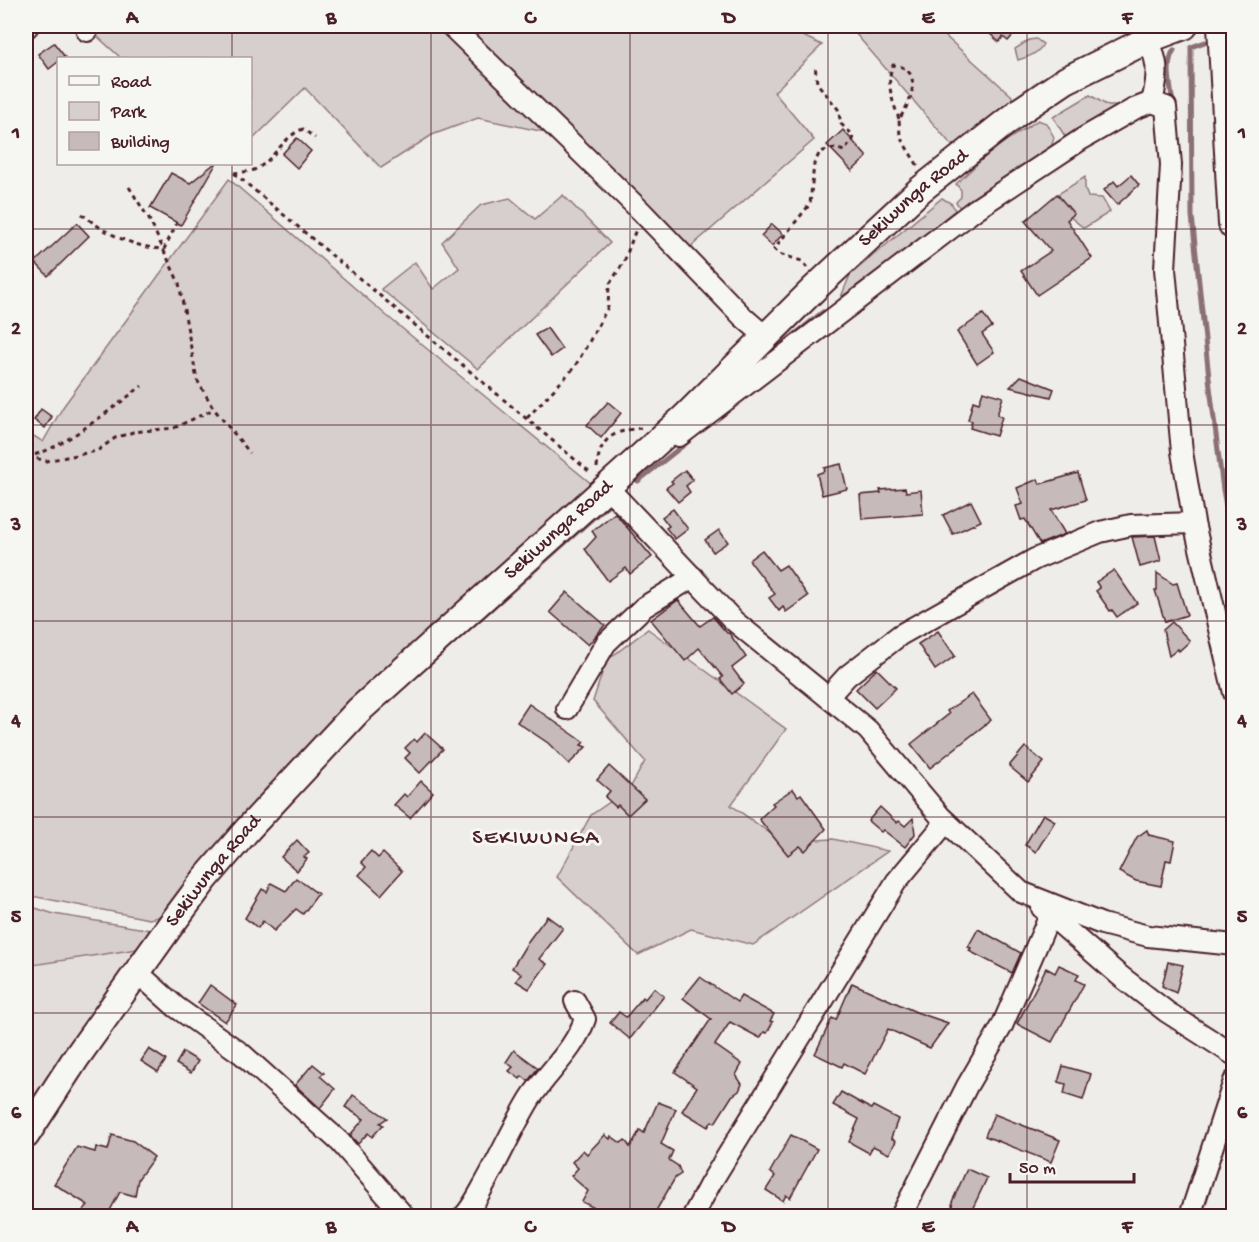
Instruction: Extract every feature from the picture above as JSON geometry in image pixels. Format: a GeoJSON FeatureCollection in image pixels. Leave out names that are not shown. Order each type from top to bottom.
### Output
{"type":"FeatureCollection","features":[{"type":"Feature","properties":{"kind":"highway"},"geometry":{"type":"LineString","coordinates":[[1223,26],[1233,224]]}},
{"type":"Feature","properties":{"kind":"main road","name":"Sekiwunga Road"},"geometry":{"type":"LineString","coordinates":[[26,1135],[136,972],[205,879],[248,829],[358,711],[685,417],[818,285],[932,181],[1020,111],[1066,80],[1149,32],[1184,26]]}},
{"type":"Feature","properties":{"kind":"street"},"geometry":{"type":"LineString","coordinates":[[451,26],[641,212],[742,317],[766,337]]}},
{"type":"Feature","properties":{"kind":"street"},"geometry":{"type":"LineString","coordinates":[[1149,32],[1157,63],[1157,80],[1152,102]]}},
{"type":"Feature","properties":{"kind":"street"},"geometry":{"type":"LineString","coordinates":[[1233,693],[1194,522],[1182,452],[1165,269],[1171,165],[1168,127],[1166,107],[1152,102],[1134,109],[1082,139],[976,209],[654,456],[608,488],[735,621],[868,730],[946,822],[1020,892],[1150,1000],[1233,1055]]}},
{"type":"Feature","properties":{"kind":"street"},"geometry":{"type":"LineString","coordinates":[[828,697],[847,676],[900,635],[1035,559],[1100,532],[1131,525],[1194,522]]}},
{"type":"Feature","properties":{"kind":"street"},"geometry":{"type":"LineString","coordinates":[[567,709],[606,643],[644,607],[693,577]]}},
{"type":"Feature","properties":{"kind":"street"},"geometry":{"type":"LineString","coordinates":[[693,1216],[710,1184],[896,882],[946,822]]}},
{"type":"Feature","properties":{"kind":"street"},"geometry":{"type":"LineString","coordinates":[[1020,892],[1102,924],[1148,936],[1233,945]]}},
{"type":"Feature","properties":{"kind":"street"},"geometry":{"type":"LineString","coordinates":[[901,1216],[967,1086],[1002,1026],[1050,915]]}},
{"type":"Feature","properties":{"kind":"street"},"geometry":{"type":"LineString","coordinates":[[136,972],[176,1007],[242,1054],[340,1142],[404,1216]]}},
{"type":"Feature","properties":{"kind":"street"},"geometry":{"type":"LineString","coordinates":[[464,1216],[469,1211],[530,1100],[544,1079],[569,1051],[581,1030],[585,1019],[575,1001]]}},
{"type":"Feature","properties":{"kind":"street"},"geometry":{"type":"LineString","coordinates":[[1190,1216],[1233,1081]]}},
{"type":"Feature","properties":{"kind":"path"},"geometry":{"type":"LineString","coordinates":[[815,65],[817,83],[838,109],[841,124],[852,134],[853,140],[844,151],[835,148],[820,152],[814,164],[810,204],[774,249],[779,254],[802,261],[818,285]]}},
{"type":"Feature","properties":{"kind":"path"},"geometry":{"type":"LineString","coordinates":[[899,119],[908,107],[913,94],[912,80],[908,72],[893,65],[890,71],[890,88],[899,119],[900,136],[914,162],[932,181]]}},
{"type":"Feature","properties":{"kind":"path"},"geometry":{"type":"LineString","coordinates":[[315,138],[303,129],[295,132],[268,159],[253,170],[234,173],[608,488]]}},
{"type":"Feature","properties":{"kind":"path"},"geometry":{"type":"LineString","coordinates":[[129,187],[164,249],[179,283],[198,380],[214,409],[250,453]]}},
{"type":"Feature","properties":{"kind":"path"},"geometry":{"type":"LineString","coordinates":[[527,418],[574,368],[589,342],[608,307],[609,285],[624,262],[641,212]]}},
{"type":"Feature","properties":{"kind":"path"},"geometry":{"type":"LineString","coordinates":[[82,214],[93,224],[146,248],[164,249]]}},
{"type":"Feature","properties":{"kind":"path"},"geometry":{"type":"LineString","coordinates":[[164,249],[177,223]]}},
{"type":"Feature","properties":{"kind":"path"},"geometry":{"type":"LineString","coordinates":[[27,456],[42,454],[79,432],[142,386]]}},
{"type":"Feature","properties":{"kind":"path"},"geometry":{"type":"LineString","coordinates":[[27,456],[46,461],[97,451],[115,438],[133,432],[174,428],[214,409]]}},
{"type":"Feature","properties":{"kind":"shaded area"},"geometry":{"type":"Polygon","coordinates":[[[144,948],[26,1130],[26,966],[144,948]]]}},
{"type":"Feature","properties":{"kind":"green space"},"geometry":{"type":"Polygon","coordinates":[[[94,26],[441,26],[547,131],[478,118],[432,135],[381,168],[305,88],[252,140],[252,57],[120,57],[98,37],[94,26]]]}},
{"type":"Feature","properties":{"kind":"green space"},"geometry":{"type":"Polygon","coordinates":[[[459,26],[782,26],[822,45],[774,92],[814,140],[687,250],[459,26]]]}},
{"type":"Feature","properties":{"kind":"green space"},"geometry":{"type":"Polygon","coordinates":[[[849,26],[934,26],[1012,96],[1011,102],[955,149],[849,26]]]}},
{"type":"Feature","properties":{"kind":"green space"},"geometry":{"type":"Polygon","coordinates":[[[1036,39],[1043,44],[1041,47],[1032,55],[1018,60],[1015,49],[1029,40],[1036,39]]]}},
{"type":"Feature","properties":{"kind":"green space"},"geometry":{"type":"Polygon","coordinates":[[[1090,95],[1108,106],[1117,106],[1103,117],[1066,138],[1053,117],[1090,95]]]}},
{"type":"Feature","properties":{"kind":"green space"},"geometry":{"type":"Polygon","coordinates":[[[1038,120],[1046,123],[1054,137],[1051,148],[961,209],[956,202],[961,197],[961,190],[956,184],[992,150],[1038,120]]]}},
{"type":"Feature","properties":{"kind":"green space"},"geometry":{"type":"Polygon","coordinates":[[[1085,177],[1088,197],[1102,198],[1110,212],[1084,228],[1064,212],[1058,194],[1085,177]]]}},
{"type":"Feature","properties":{"kind":"green space"},"geometry":{"type":"Polygon","coordinates":[[[229,179],[387,316],[593,485],[411,645],[215,847],[175,903],[158,917],[149,919],[26,895],[26,431],[43,442],[63,407],[229,179]]]}},
{"type":"Feature","properties":{"kind":"green space"},"geometry":{"type":"Polygon","coordinates":[[[563,195],[610,243],[478,369],[381,289],[415,262],[433,289],[459,268],[442,242],[481,205],[510,198],[535,219],[563,195]]]}},
{"type":"Feature","properties":{"kind":"green space"},"geometry":{"type":"Polygon","coordinates":[[[942,198],[952,204],[955,210],[907,249],[841,297],[850,275],[942,198]]]}},
{"type":"Feature","properties":{"kind":"green space"},"geometry":{"type":"Polygon","coordinates":[[[648,629],[786,729],[731,805],[782,842],[833,839],[888,851],[753,945],[691,929],[638,955],[557,877],[591,815],[630,788],[645,761],[593,701],[606,661],[648,629]]]}},
{"type":"Feature","properties":{"kind":"green space"},"geometry":{"type":"Polygon","coordinates":[[[26,905],[54,914],[157,931],[144,948],[26,966],[26,905]]]}},
{"type":"Feature","properties":{"kind":"building"},"geometry":{"type":"Polygon","coordinates":[[[989,26],[1021,26],[1008,41],[1003,37],[999,42],[989,33],[993,29],[989,26]]]}},
{"type":"Feature","properties":{"kind":"building"},"geometry":{"type":"Polygon","coordinates":[[[54,43],[65,57],[57,57],[57,63],[49,69],[38,54],[54,43]]]}},
{"type":"Feature","properties":{"kind":"building"},"geometry":{"type":"Polygon","coordinates":[[[843,130],[867,157],[852,171],[827,145],[843,130]]]}},
{"type":"Feature","properties":{"kind":"building"},"geometry":{"type":"Polygon","coordinates":[[[297,138],[311,151],[297,168],[282,154],[297,138]]]}},
{"type":"Feature","properties":{"kind":"building"},"geometry":{"type":"Polygon","coordinates":[[[215,165],[181,225],[150,208],[171,173],[190,183],[215,165]]]}},
{"type":"Feature","properties":{"kind":"building"},"geometry":{"type":"Polygon","coordinates":[[[1131,175],[1139,185],[1117,205],[1104,190],[1114,181],[1118,186],[1131,175]]]}},
{"type":"Feature","properties":{"kind":"building"},"geometry":{"type":"Polygon","coordinates":[[[1057,194],[1074,214],[1067,220],[1092,258],[1037,295],[1021,271],[1051,251],[1025,221],[1057,194]]]}},
{"type":"Feature","properties":{"kind":"building"},"geometry":{"type":"Polygon","coordinates":[[[77,223],[89,236],[48,276],[35,262],[77,223]]]}},
{"type":"Feature","properties":{"kind":"building"},"geometry":{"type":"Polygon","coordinates":[[[772,224],[783,234],[772,246],[761,236],[772,224]]]}},
{"type":"Feature","properties":{"kind":"building"},"geometry":{"type":"Polygon","coordinates":[[[983,314],[992,327],[982,334],[994,352],[977,364],[957,332],[983,314]]]}},
{"type":"Feature","properties":{"kind":"building"},"geometry":{"type":"Polygon","coordinates":[[[547,328],[562,349],[551,357],[535,335],[547,328]]]}},
{"type":"Feature","properties":{"kind":"building"},"geometry":{"type":"Polygon","coordinates":[[[1021,376],[1054,389],[1051,397],[1010,387],[1021,376]]]}},
{"type":"Feature","properties":{"kind":"building"},"geometry":{"type":"Polygon","coordinates":[[[983,391],[1003,397],[997,415],[1002,417],[996,436],[970,428],[972,421],[968,420],[973,401],[979,403],[983,391]]]}},
{"type":"Feature","properties":{"kind":"building"},"geometry":{"type":"Polygon","coordinates":[[[608,402],[621,413],[601,438],[587,425],[608,402]]]}},
{"type":"Feature","properties":{"kind":"building"},"geometry":{"type":"Polygon","coordinates":[[[41,409],[52,417],[45,428],[34,420],[41,409]]]}},
{"type":"Feature","properties":{"kind":"building"},"geometry":{"type":"Polygon","coordinates":[[[841,464],[847,489],[822,495],[817,474],[825,471],[824,468],[841,464]]]}},
{"type":"Feature","properties":{"kind":"building"},"geometry":{"type":"Polygon","coordinates":[[[685,470],[693,480],[686,486],[690,492],[678,502],[666,488],[685,470]]]}},
{"type":"Feature","properties":{"kind":"building"},"geometry":{"type":"Polygon","coordinates":[[[1078,473],[1086,500],[1051,510],[1065,534],[1040,544],[1025,519],[1021,520],[1016,506],[1023,504],[1017,488],[1038,479],[1040,484],[1078,473]]]}},
{"type":"Feature","properties":{"kind":"building"},"geometry":{"type":"Polygon","coordinates":[[[905,488],[906,492],[921,490],[923,514],[862,519],[860,495],[881,493],[880,490],[905,488]]]}},
{"type":"Feature","properties":{"kind":"building"},"geometry":{"type":"Polygon","coordinates":[[[971,501],[981,521],[953,534],[943,515],[971,501]]]}},
{"type":"Feature","properties":{"kind":"building"},"geometry":{"type":"Polygon","coordinates":[[[673,509],[688,529],[675,539],[666,528],[669,526],[662,517],[673,509]]]}},
{"type":"Feature","properties":{"kind":"building"},"geometry":{"type":"Polygon","coordinates":[[[615,513],[652,557],[630,574],[626,568],[608,581],[585,549],[596,537],[592,531],[615,513]]]}},
{"type":"Feature","properties":{"kind":"building"},"geometry":{"type":"Polygon","coordinates":[[[719,530],[728,542],[713,552],[705,540],[719,530]]]}},
{"type":"Feature","properties":{"kind":"building"},"geometry":{"type":"Polygon","coordinates":[[[1155,536],[1161,561],[1140,567],[1132,537],[1155,536]]]}},
{"type":"Feature","properties":{"kind":"building"},"geometry":{"type":"Polygon","coordinates":[[[762,550],[778,570],[786,565],[808,596],[786,612],[783,607],[779,611],[769,598],[775,594],[749,560],[762,550]]]}},
{"type":"Feature","properties":{"kind":"building"},"geometry":{"type":"Polygon","coordinates":[[[1114,570],[1137,603],[1117,617],[1096,591],[1100,588],[1096,582],[1114,570]]]}},
{"type":"Feature","properties":{"kind":"building"},"geometry":{"type":"Polygon","coordinates":[[[1157,573],[1173,584],[1177,583],[1187,615],[1165,622],[1155,590],[1157,590],[1157,573]]]}},
{"type":"Feature","properties":{"kind":"building"},"geometry":{"type":"Polygon","coordinates":[[[567,592],[605,625],[588,645],[550,612],[567,592]]]}},
{"type":"Feature","properties":{"kind":"building"},"geometry":{"type":"Polygon","coordinates":[[[678,600],[700,626],[713,617],[729,633],[746,657],[732,668],[744,684],[732,694],[720,679],[723,677],[699,648],[685,661],[651,620],[678,600]]]}},
{"type":"Feature","properties":{"kind":"building"},"geometry":{"type":"Polygon","coordinates":[[[1172,622],[1190,641],[1169,656],[1163,630],[1172,622]]]}},
{"type":"Feature","properties":{"kind":"building"},"geometry":{"type":"Polygon","coordinates":[[[938,631],[955,656],[935,670],[918,644],[938,631]]]}},
{"type":"Feature","properties":{"kind":"building"},"geometry":{"type":"Polygon","coordinates":[[[877,669],[896,688],[875,708],[856,689],[877,669]]]}},
{"type":"Feature","properties":{"kind":"building"},"geometry":{"type":"Polygon","coordinates":[[[972,694],[991,720],[930,768],[911,744],[949,714],[947,711],[972,694]]]}},
{"type":"Feature","properties":{"kind":"building"},"geometry":{"type":"Polygon","coordinates":[[[529,704],[584,742],[581,745],[586,747],[569,764],[548,743],[517,722],[529,704]]]}},
{"type":"Feature","properties":{"kind":"building"},"geometry":{"type":"Polygon","coordinates":[[[425,733],[443,749],[420,773],[405,758],[410,753],[405,748],[414,739],[417,742],[425,733]]]}},
{"type":"Feature","properties":{"kind":"building"},"geometry":{"type":"Polygon","coordinates":[[[1025,747],[1044,762],[1028,782],[1009,766],[1025,747]]]}},
{"type":"Feature","properties":{"kind":"building"},"geometry":{"type":"Polygon","coordinates":[[[609,766],[645,799],[628,815],[605,797],[610,791],[597,780],[609,766]]]}},
{"type":"Feature","properties":{"kind":"building"},"geometry":{"type":"Polygon","coordinates":[[[421,781],[433,792],[410,818],[394,805],[404,794],[407,797],[421,781]]]}},
{"type":"Feature","properties":{"kind":"building"},"geometry":{"type":"Polygon","coordinates":[[[793,789],[798,796],[801,794],[826,829],[805,851],[800,846],[788,855],[759,819],[774,805],[772,803],[793,789]]]}},
{"type":"Feature","properties":{"kind":"building"},"geometry":{"type":"Polygon","coordinates":[[[880,807],[897,823],[899,821],[905,826],[913,818],[915,834],[905,847],[868,821],[880,807]]]}},
{"type":"Feature","properties":{"kind":"building"},"geometry":{"type":"Polygon","coordinates":[[[1043,814],[1055,821],[1036,852],[1025,845],[1043,814]]]}},
{"type":"Feature","properties":{"kind":"building"},"geometry":{"type":"Polygon","coordinates":[[[1147,830],[1149,835],[1175,841],[1171,861],[1166,860],[1161,886],[1136,881],[1119,872],[1137,837],[1147,830]]]}},
{"type":"Feature","properties":{"kind":"building"},"geometry":{"type":"Polygon","coordinates":[[[297,840],[309,853],[304,857],[307,859],[297,871],[281,857],[297,840]]]}},
{"type":"Feature","properties":{"kind":"building"},"geometry":{"type":"Polygon","coordinates":[[[371,851],[378,858],[383,853],[402,871],[381,895],[359,875],[366,867],[361,862],[371,851]]]}},
{"type":"Feature","properties":{"kind":"building"},"geometry":{"type":"Polygon","coordinates":[[[296,878],[318,894],[303,914],[296,909],[274,931],[263,921],[258,928],[245,918],[262,889],[267,892],[271,883],[286,891],[296,878]]]}},
{"type":"Feature","properties":{"kind":"building"},"geometry":{"type":"Polygon","coordinates":[[[547,916],[563,928],[539,959],[547,964],[529,989],[516,981],[521,974],[512,968],[547,916]]]}},
{"type":"Feature","properties":{"kind":"building"},"geometry":{"type":"Polygon","coordinates":[[[978,929],[1021,953],[1012,973],[969,951],[971,948],[968,947],[978,929]]]}},
{"type":"Feature","properties":{"kind":"building"},"geometry":{"type":"Polygon","coordinates":[[[1168,962],[1183,965],[1176,993],[1162,986],[1168,962]]]}},
{"type":"Feature","properties":{"kind":"building"},"geometry":{"type":"Polygon","coordinates":[[[1059,965],[1079,974],[1076,980],[1084,984],[1052,1042],[1017,1024],[1046,968],[1055,973],[1059,965]]]}},
{"type":"Feature","properties":{"kind":"building"},"geometry":{"type":"Polygon","coordinates":[[[700,977],[737,1002],[741,996],[774,1014],[770,1021],[773,1022],[767,1033],[764,1032],[760,1038],[730,1022],[715,1045],[742,1064],[736,1075],[742,1084],[715,1123],[712,1121],[708,1127],[682,1111],[697,1087],[675,1072],[711,1019],[683,998],[700,977]]]}},
{"type":"Feature","properties":{"kind":"building"},"geometry":{"type":"Polygon","coordinates":[[[852,983],[916,1012],[948,1023],[930,1048],[888,1029],[865,1074],[844,1063],[842,1067],[815,1054],[832,1018],[836,1020],[852,983]]]}},
{"type":"Feature","properties":{"kind":"building"},"geometry":{"type":"Polygon","coordinates":[[[210,985],[237,1005],[225,1022],[198,1003],[210,985]]]}},
{"type":"Feature","properties":{"kind":"building"},"geometry":{"type":"Polygon","coordinates":[[[654,988],[664,996],[630,1039],[610,1023],[619,1012],[626,1017],[654,988]]]}},
{"type":"Feature","properties":{"kind":"building"},"geometry":{"type":"Polygon","coordinates":[[[149,1049],[166,1060],[158,1072],[141,1061],[149,1049]]]}},
{"type":"Feature","properties":{"kind":"building"},"geometry":{"type":"Polygon","coordinates":[[[514,1050],[538,1068],[528,1081],[522,1076],[520,1079],[509,1071],[513,1067],[506,1062],[514,1050]]]}},
{"type":"Feature","properties":{"kind":"building"},"geometry":{"type":"Polygon","coordinates":[[[183,1052],[198,1061],[191,1073],[176,1064],[183,1052]]]}},
{"type":"Feature","properties":{"kind":"building"},"geometry":{"type":"Polygon","coordinates":[[[313,1064],[324,1073],[320,1076],[335,1089],[320,1108],[295,1085],[313,1064]]]}},
{"type":"Feature","properties":{"kind":"building"},"geometry":{"type":"Polygon","coordinates":[[[1063,1066],[1091,1074],[1083,1100],[1064,1094],[1066,1084],[1058,1082],[1063,1066]]]}},
{"type":"Feature","properties":{"kind":"building"},"geometry":{"type":"Polygon","coordinates":[[[841,1092],[871,1109],[873,1106],[898,1119],[891,1138],[896,1141],[889,1154],[873,1146],[869,1153],[849,1142],[859,1119],[833,1105],[841,1092]]]}},
{"type":"Feature","properties":{"kind":"building"},"geometry":{"type":"Polygon","coordinates":[[[353,1095],[387,1118],[380,1123],[383,1125],[372,1137],[368,1133],[358,1144],[350,1135],[364,1119],[345,1107],[353,1095]]]}},
{"type":"Feature","properties":{"kind":"building"},"geometry":{"type":"Polygon","coordinates":[[[658,1102],[676,1109],[661,1144],[673,1151],[669,1160],[678,1166],[681,1174],[675,1178],[653,1216],[611,1216],[582,1202],[588,1191],[571,1176],[578,1168],[572,1162],[583,1150],[587,1154],[605,1135],[621,1143],[625,1140],[630,1147],[640,1130],[644,1133],[658,1102]]]}},
{"type":"Feature","properties":{"kind":"building"},"geometry":{"type":"Polygon","coordinates":[[[994,1114],[1060,1140],[1051,1162],[985,1136],[994,1114]]]}},
{"type":"Feature","properties":{"kind":"building"},"geometry":{"type":"Polygon","coordinates":[[[112,1135],[133,1141],[154,1157],[138,1179],[135,1196],[120,1192],[107,1216],[78,1216],[88,1205],[54,1184],[77,1147],[95,1152],[96,1147],[108,1150],[112,1135]]]}},
{"type":"Feature","properties":{"kind":"building"},"geometry":{"type":"Polygon","coordinates":[[[791,1135],[817,1149],[790,1198],[786,1195],[783,1201],[766,1190],[775,1176],[770,1172],[791,1135]]]}},
{"type":"Feature","properties":{"kind":"building"},"geometry":{"type":"Polygon","coordinates":[[[967,1169],[987,1178],[969,1216],[953,1216],[952,1202],[967,1169]]]}},
{"type":"Feature","properties":{"kind":"waterway"},"geometry":{"type":"LineString","coordinates":[[1205,42],[1191,47],[1192,216],[1223,490],[1234,547]]}},
{"type":"Feature","properties":{"kind":"waterway"},"geometry":{"type":"LineString","coordinates":[[1173,106],[1169,62],[1174,50]]}},
{"type":"Feature","properties":{"kind":"waterway"},"geometry":{"type":"LineString","coordinates":[[784,343],[823,312]]}},
{"type":"Feature","properties":{"kind":"waterway"},"geometry":{"type":"LineString","coordinates":[[638,481],[690,440]]}},
{"type":"Feature","properties":{"kind":"waterway"},"geometry":{"type":"LineString","coordinates":[[394,695],[611,502]]}},
{"type":"Feature","properties":{"kind":"district","name":"SEKIWUNGA"},"geometry":{"type":"Point","coordinates":[536,839]}}]}
